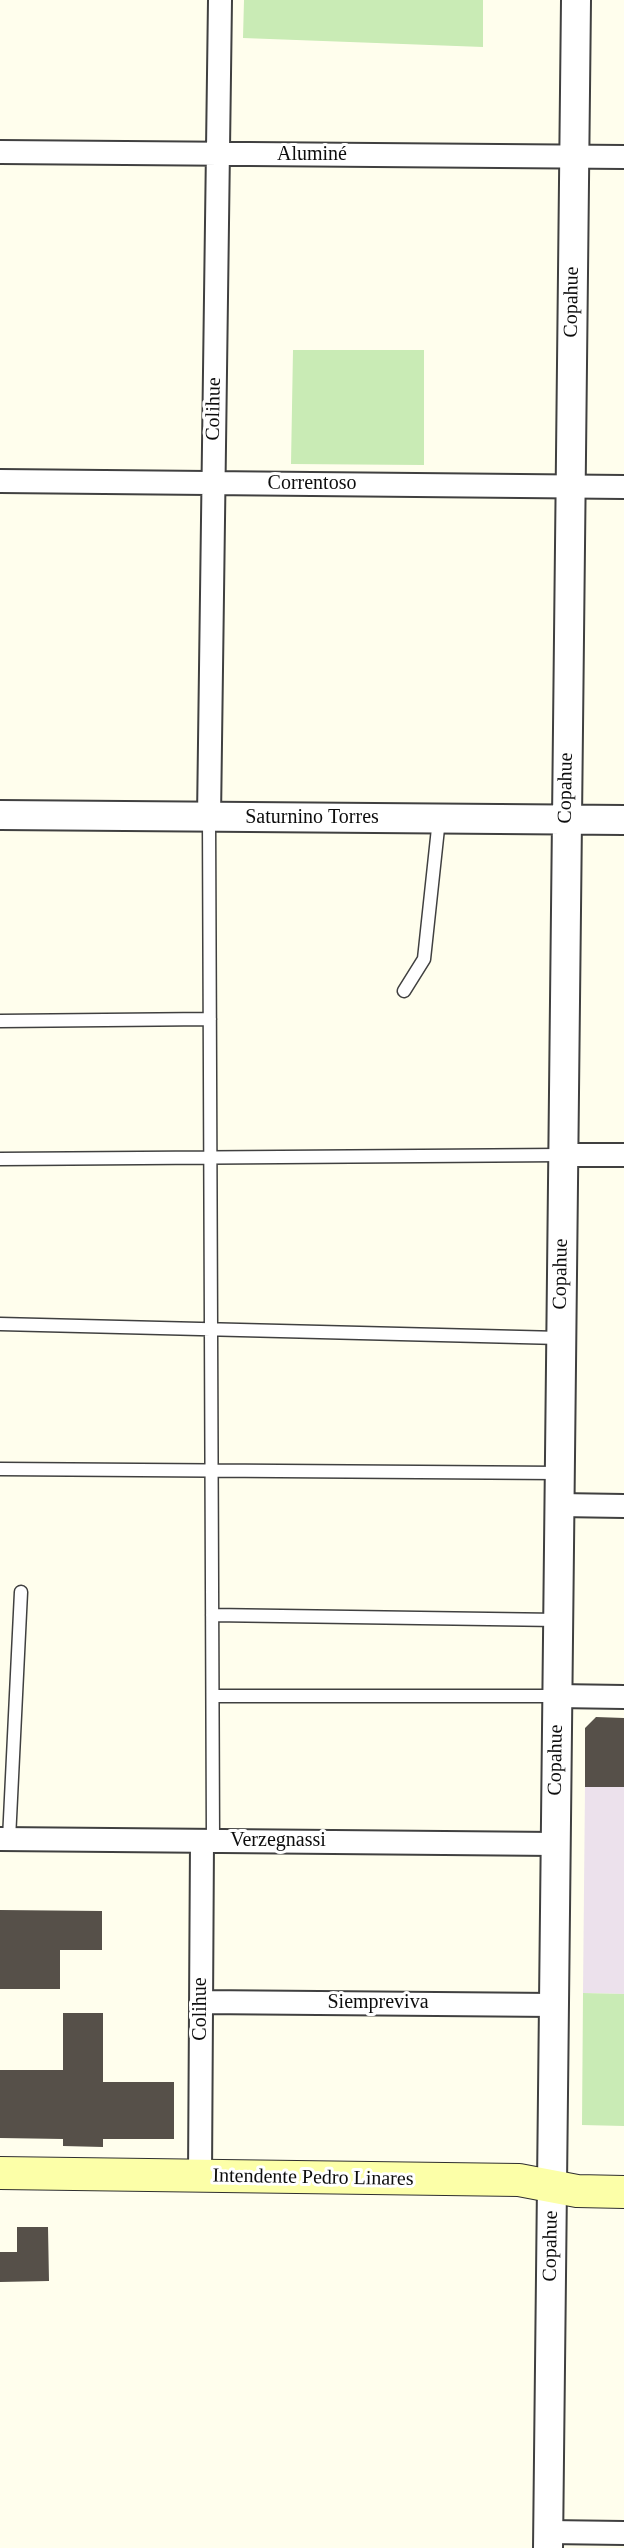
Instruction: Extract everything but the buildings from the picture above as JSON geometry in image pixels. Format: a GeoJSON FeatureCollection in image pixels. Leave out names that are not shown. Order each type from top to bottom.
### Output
{"type":"FeatureCollection","features":[{"type":"Feature","properties":{"kind":"main road","name":"Intendente Pedro Linares"},"geometry":{"type":"LineString","coordinates":[[0,2173],[527,2181],[577,2191],[624,2192]]}},
{"type":"Feature","properties":{"kind":"street","name":"Colihue"},"geometry":{"type":"LineString","coordinates":[[209,817],[220,0]]}},
{"type":"Feature","properties":{"kind":"street","name":"Copahue"},"geometry":{"type":"LineString","coordinates":[[548,2540],[576,0]]}},
{"type":"Feature","properties":{"kind":"street","name":"Aluminé"},"geometry":{"type":"LineString","coordinates":[[0,152],[624,157]]}},
{"type":"Feature","properties":{"kind":"street","name":"Correntoso"},"geometry":{"type":"LineString","coordinates":[[0,481],[624,487]]}},
{"type":"Feature","properties":{"kind":"street","name":"Saturnino Torres"},"geometry":{"type":"LineString","coordinates":[[0,815],[624,820]]}},
{"type":"Feature","properties":{"kind":"street"},"geometry":{"type":"LineString","coordinates":[[562,1155],[624,1155]]}},
{"type":"Feature","properties":{"kind":"street"},"geometry":{"type":"LineString","coordinates":[[559,1505],[624,1506]]}},
{"type":"Feature","properties":{"kind":"street"},"geometry":{"type":"LineString","coordinates":[[557,1696],[624,1697]]}},
{"type":"Feature","properties":{"kind":"street","name":"Verzegnassi"},"geometry":{"type":"LineString","coordinates":[[4,1839],[555,1844]]}},
{"type":"Feature","properties":{"kind":"street","name":"Colihue"},"geometry":{"type":"LineString","coordinates":[[200,2176],[201,2002],[208,1841]]}},
{"type":"Feature","properties":{"kind":"street","name":"Siempreviva"},"geometry":{"type":"LineString","coordinates":[[201,2002],[554,2005]]}},
{"type":"Feature","properties":{"kind":"street"},"geometry":{"type":"LineString","coordinates":[[548,2540],[624,2533]]}},
{"type":"Feature","properties":{"kind":"lane"},"geometry":{"type":"LineString","coordinates":[[208,1841],[213,1696],[209,817]]}},
{"type":"Feature","properties":{"kind":"lane"},"geometry":{"type":"LineString","coordinates":[[404,991],[424,959],[439,819]]}},
{"type":"Feature","properties":{"kind":"lane"},"geometry":{"type":"LineString","coordinates":[[0,1021],[210,1019]]}},
{"type":"Feature","properties":{"kind":"lane"},"geometry":{"type":"LineString","coordinates":[[0,1159],[562,1155]]}},
{"type":"Feature","properties":{"kind":"lane"},"geometry":{"type":"LineString","coordinates":[[0,1324],[560,1338]]}},
{"type":"Feature","properties":{"kind":"lane"},"geometry":{"type":"LineString","coordinates":[[0,1469],[559,1473]]}},
{"type":"Feature","properties":{"kind":"lane"},"geometry":{"type":"LineString","coordinates":[[4,1839],[21,1592]]}},
{"type":"Feature","properties":{"kind":"lane"},"geometry":{"type":"LineString","coordinates":[[212,1616],[558,1620]]}},
{"type":"Feature","properties":{"kind":"lane"},"geometry":{"type":"LineString","coordinates":[[213,1696],[557,1696]]}},
{"type":"Feature","properties":{"kind":"shaded area"},"geometry":{"type":"Polygon","coordinates":[[[585,1787],[624,1787],[624,1994],[583,1993],[585,1787]]]}},
{"type":"Feature","properties":{"kind":"green space"},"geometry":{"type":"Polygon","coordinates":[[[244,0],[483,0],[483,47],[243,38],[244,0]]]}},
{"type":"Feature","properties":{"kind":"green space"},"geometry":{"type":"Polygon","coordinates":[[[293,350],[424,350],[424,465],[291,464],[293,350]]]}},
{"type":"Feature","properties":{"kind":"green space"},"geometry":{"type":"Polygon","coordinates":[[[583,1993],[624,1994],[624,2126],[582,2125],[583,1993]]]}}]}
